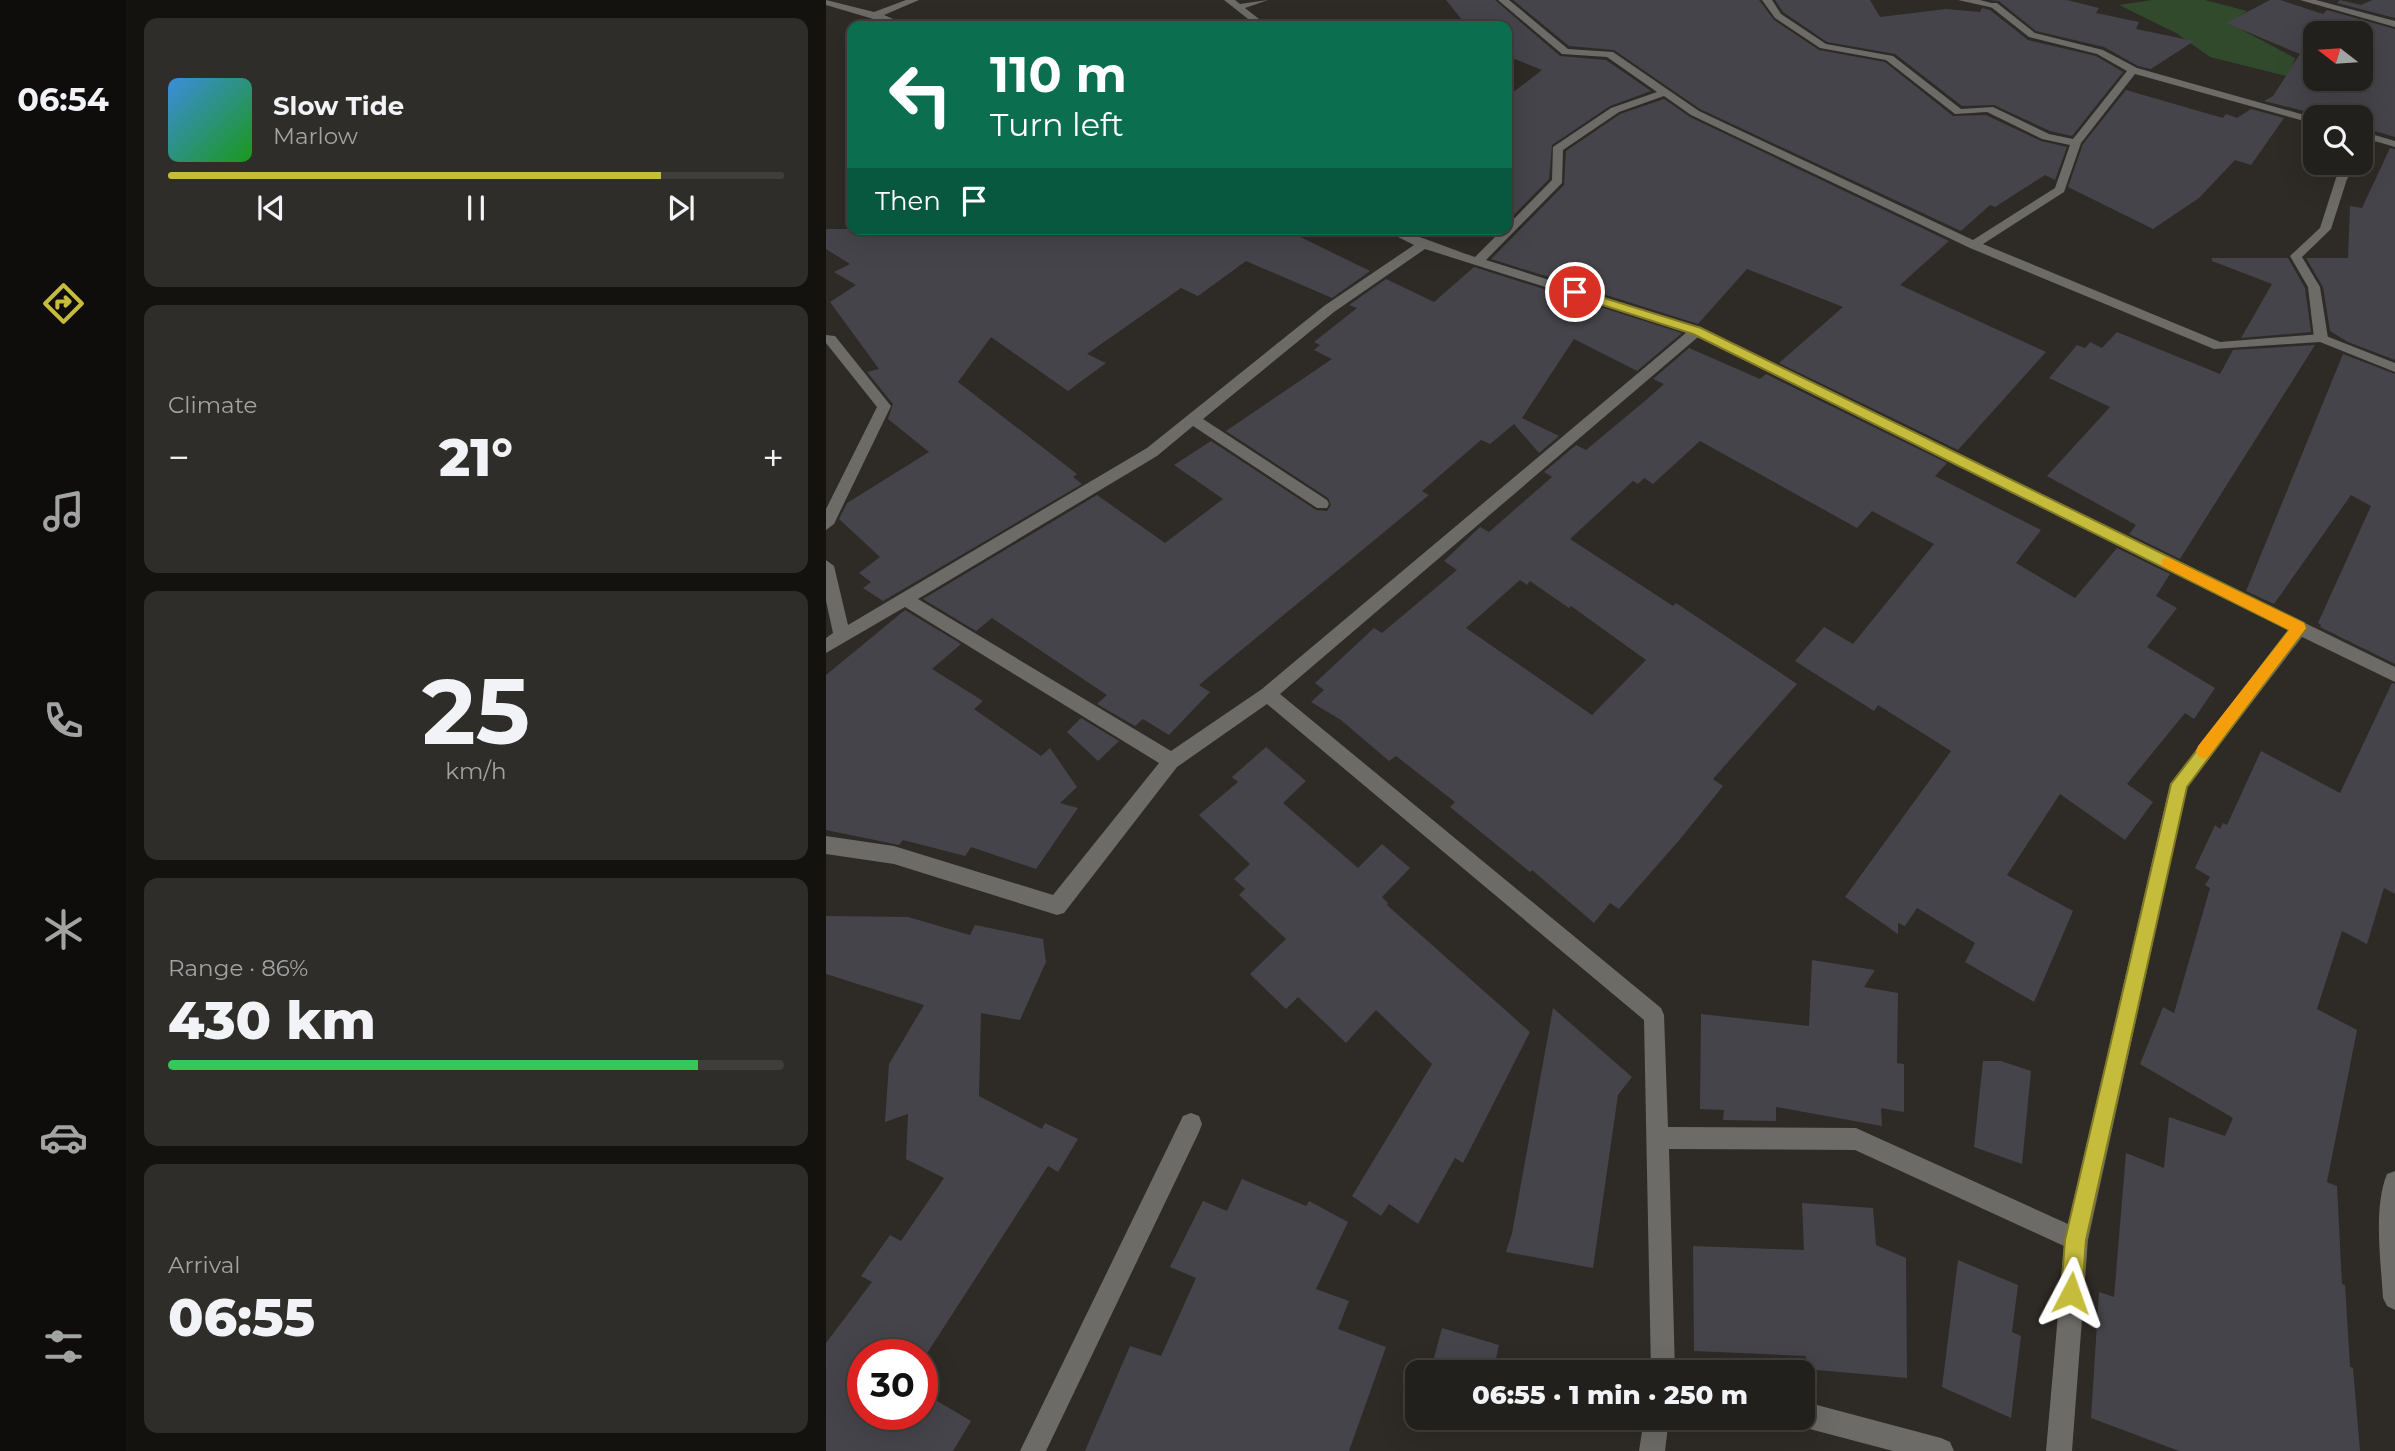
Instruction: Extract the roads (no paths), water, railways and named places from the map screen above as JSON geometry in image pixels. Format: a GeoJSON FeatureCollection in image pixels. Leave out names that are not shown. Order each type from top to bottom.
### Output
{"type":"FeatureCollection","features":[{"type":"Feature","properties":{"kind":"street"},"geometry":{"type":"LineString","coordinates":[[875,15],[914,0]]}},
{"type":"Feature","properties":{"kind":"street"},"geometry":{"type":"LineString","coordinates":[[1228,0],[1256,21]]}},
{"type":"Feature","properties":{"kind":"street"},"geometry":{"type":"LineString","coordinates":[[1238,7],[1263,0]]}},
{"type":"Feature","properties":{"kind":"street"},"geometry":{"type":"LineString","coordinates":[[1503,0],[1565,52],[1609,54],[1695,113],[1974,245],[2219,346],[2322,338],[2395,368]]}},
{"type":"Feature","properties":{"kind":"street"},"geometry":{"type":"LineString","coordinates":[[1767,0],[1778,16],[1823,46],[1889,58],[1959,112],[1989,109],[2046,137],[2076,143]]}},
{"type":"Feature","properties":{"kind":"street"},"geometry":{"type":"LineString","coordinates":[[1963,0],[1994,5],[2032,35],[2100,52],[2133,70],[2303,118]]}},
{"type":"Feature","properties":{"kind":"street"},"geometry":{"type":"LineString","coordinates":[[2305,0],[2395,24]]}},
{"type":"Feature","properties":{"kind":"street"},"geometry":{"type":"LineString","coordinates":[[826,2],[891,21]]}},
{"type":"Feature","properties":{"kind":"street"},"geometry":{"type":"LineString","coordinates":[[1974,245],[2060,190],[2076,143],[2133,70]]}},
{"type":"Feature","properties":{"kind":"street"},"geometry":{"type":"LineString","coordinates":[[1512,227],[1558,181],[1557,149],[1615,110],[1666,92]]}},
{"type":"Feature","properties":{"kind":"street"},"geometry":{"type":"LineString","coordinates":[[2373,138],[2395,144]]}},
{"type":"Feature","properties":{"kind":"street"},"geometry":{"type":"LineString","coordinates":[[2322,338],[2314,287],[2296,257],[2325,229],[2344,175]]}},
{"type":"Feature","properties":{"kind":"street"},"geometry":{"type":"LineString","coordinates":[[1402,235],[1697,331],[2395,675]]}},
{"type":"Feature","properties":{"kind":"street"},"geometry":{"type":"LineString","coordinates":[[1478,261],[1504,235]]}},
{"type":"Feature","properties":{"kind":"street"},"geometry":{"type":"LineString","coordinates":[[826,646],[1152,453],[1329,309],[1424,244]]}},
{"type":"Feature","properties":{"kind":"street"},"geometry":{"type":"LineString","coordinates":[[826,845],[894,855],[1057,906],[1171,761],[1268,694],[1697,331]]}},
{"type":"Feature","properties":{"kind":"street"},"geometry":{"type":"LineString","coordinates":[[826,339],[830,339],[884,405],[826,524]]}},
{"type":"Feature","properties":{"kind":"street"},"geometry":{"type":"LineString","coordinates":[[1193,419],[1322,504]]}},
{"type":"Feature","properties":{"kind":"street"},"geometry":{"type":"LineString","coordinates":[[826,565],[842,636]]}},
{"type":"Feature","properties":{"kind":"street"},"geometry":{"type":"LineString","coordinates":[[905,599],[1171,761]]}},
{"type":"Feature","properties":{"kind":"street"},"geometry":{"type":"LineString","coordinates":[[2059,1451],[2076,1240],[2179,784],[2299,628]]}},
{"type":"Feature","properties":{"kind":"street"},"geometry":{"type":"LineString","coordinates":[[1268,694],[1654,1015],[1663,1360]]}},
{"type":"Feature","properties":{"kind":"street"},"geometry":{"type":"LineString","coordinates":[[1033,1451],[1191,1124]]}},
{"type":"Feature","properties":{"kind":"street"},"geometry":{"type":"LineString","coordinates":[[1657,1138],[1856,1139],[2076,1240]]}},
{"type":"Feature","properties":{"kind":"street"},"geometry":{"type":"LineString","coordinates":[[2395,1182],[2391,1233],[2395,1298]]}},
{"type":"Feature","properties":{"kind":"street"},"geometry":{"type":"LineString","coordinates":[[1815,1417],[1941,1451]]}},
{"type":"Feature","properties":{"kind":"street"},"geometry":{"type":"LineString","coordinates":[[1652,1451],[1655,1430]]}}]}
